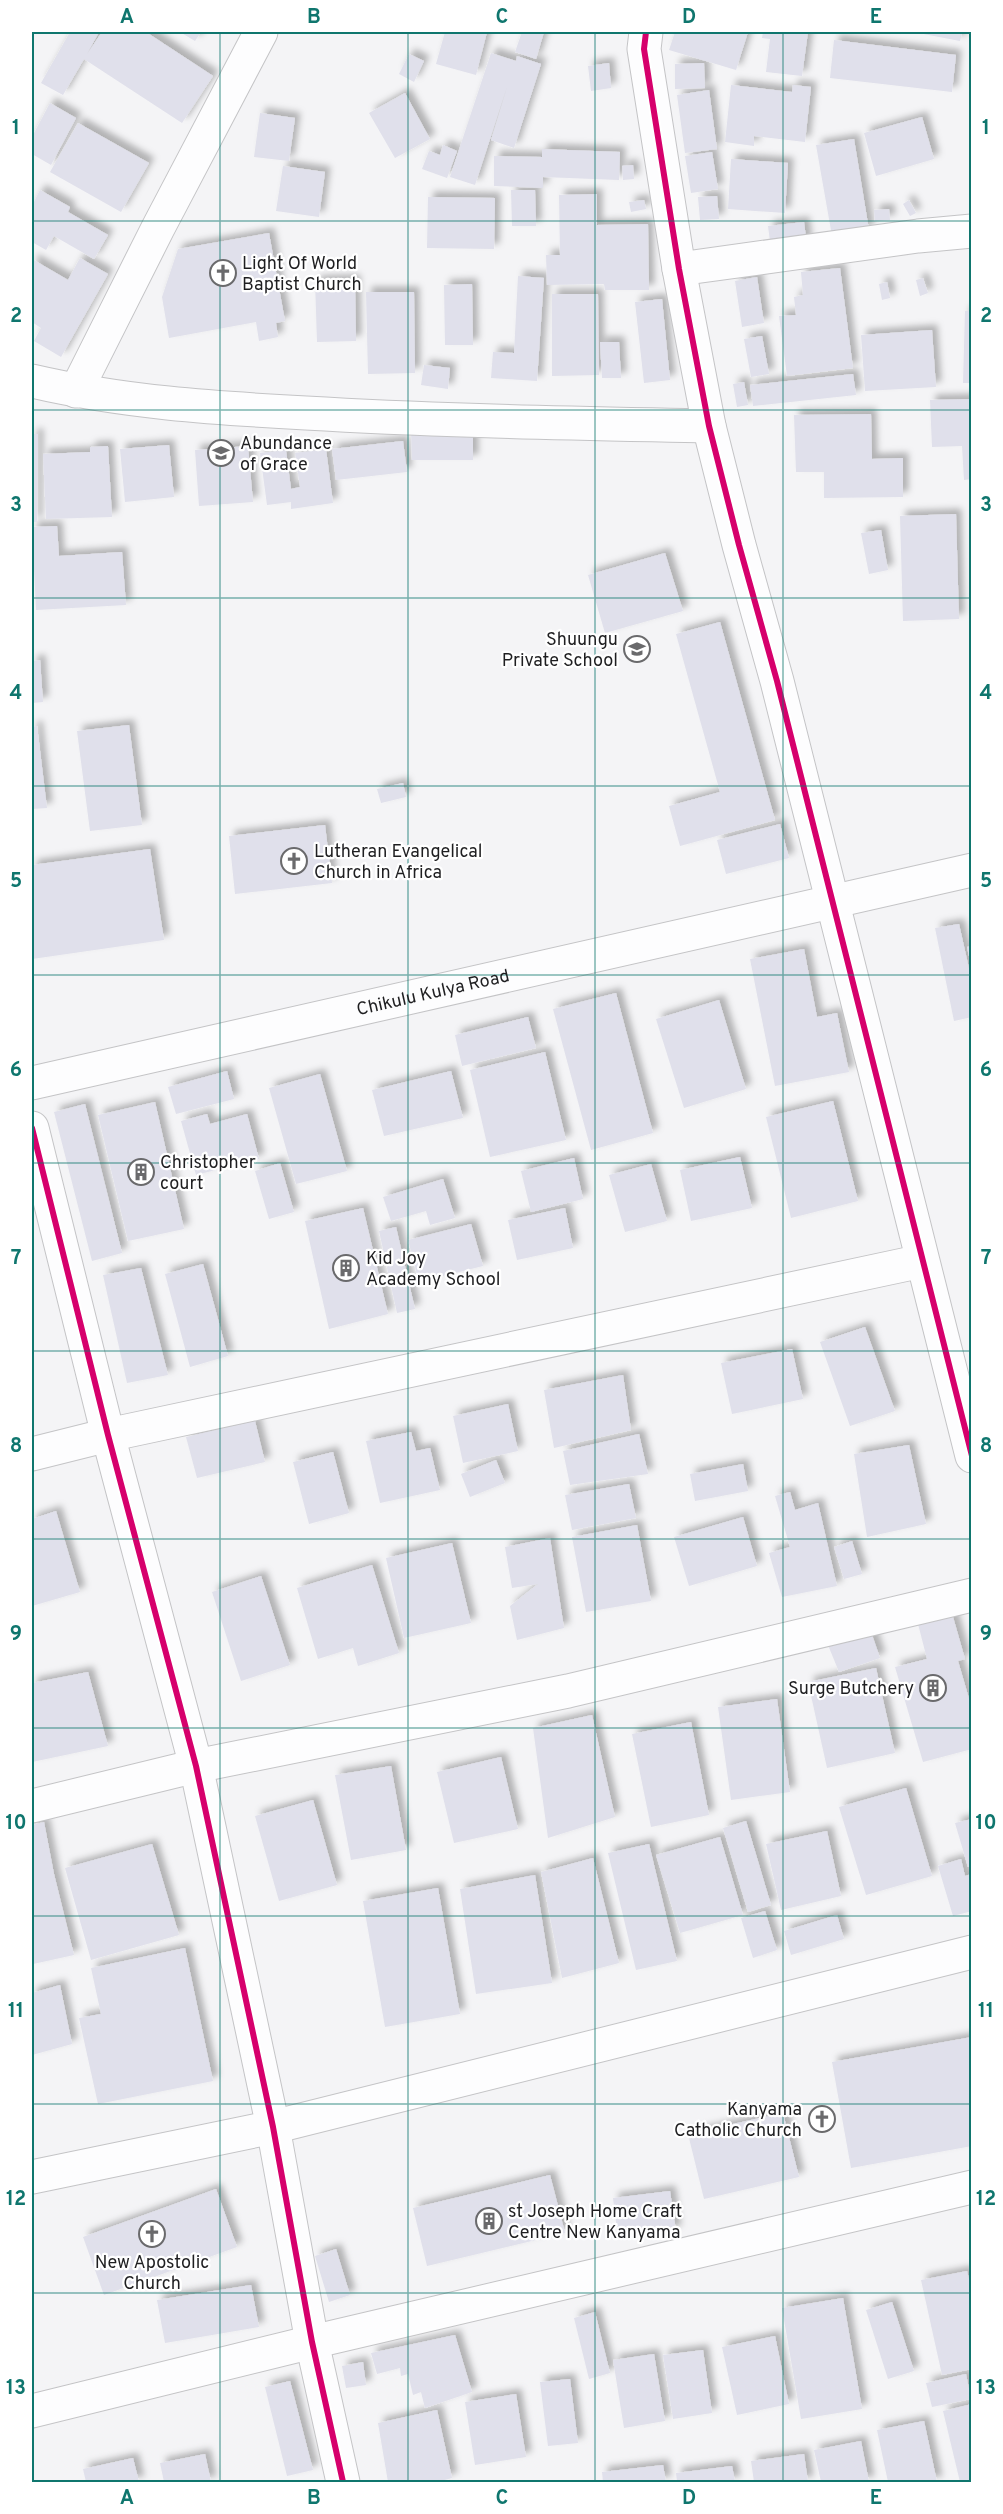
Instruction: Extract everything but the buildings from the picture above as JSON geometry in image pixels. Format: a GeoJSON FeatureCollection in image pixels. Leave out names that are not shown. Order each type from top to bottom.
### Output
{"type":"FeatureCollection","features":[{"type":"Feature","properties":{"kind":"street"},"geometry":{"type":"LineString","coordinates":[[76,391],[261,32]]}},
{"type":"Feature","properties":{"kind":"street"},"geometry":{"type":"LineString","coordinates":[[646,32],[644,49],[709,426],[833,902],[972,1456]]}},
{"type":"Feature","properties":{"kind":"street"},"geometry":{"type":"LineString","coordinates":[[680,268],[918,236],[972,231]]}},
{"type":"Feature","properties":{"kind":"street"},"geometry":{"type":"LineString","coordinates":[[32,381],[134,400],[217,408],[390,418],[709,426]]}},
{"type":"Feature","properties":{"kind":"street","name":"Chikulu Kulya Road"},"geometry":{"type":"LineString","coordinates":[[32,1083],[972,870]]}},
{"type":"Feature","properties":{"kind":"street"},"geometry":{"type":"LineString","coordinates":[[32,1128],[108,1435],[196,1766],[273,2127],[312,2342],[343,2482]]}},
{"type":"Feature","properties":{"kind":"street"},"geometry":{"type":"LineString","coordinates":[[32,1454],[108,1435],[922,1261]]}},
{"type":"Feature","properties":{"kind":"street"},"geometry":{"type":"LineString","coordinates":[[32,1806],[196,1766],[568,1691],[972,1595]]}},
{"type":"Feature","properties":{"kind":"street"},"geometry":{"type":"LineString","coordinates":[[32,2177],[273,2127],[972,1952]]}},
{"type":"Feature","properties":{"kind":"street"},"geometry":{"type":"LineString","coordinates":[[32,2411],[312,2342],[972,2187]]}},
{"type":"Feature","properties":{"kind":"cycle path"},"geometry":{"type":"LineString","coordinates":[[646,32],[644,49],[679,269],[709,426],[777,681],[972,1456]]}},
{"type":"Feature","properties":{"kind":"cycle path"},"geometry":{"type":"LineString","coordinates":[[32,1128],[108,1435],[196,1766],[273,2127],[312,2342],[343,2482]]}},
{"type":"Feature","properties":{"kind":"place","name":"Light Of World Baptist Church"},"geometry":{"type":"Point","coordinates":[223,273]}},
{"type":"Feature","properties":{"kind":"place","name":"Abundance of Grace"},"geometry":{"type":"Point","coordinates":[221,453]}},
{"type":"Feature","properties":{"kind":"place","name":"Shuungu Private School"},"geometry":{"type":"Point","coordinates":[637,649]}},
{"type":"Feature","properties":{"kind":"place","name":"Lutheran Evangelical Church in Africa"},"geometry":{"type":"Point","coordinates":[294,861]}},
{"type":"Feature","properties":{"kind":"place","name":"Christopher court"},"geometry":{"type":"Point","coordinates":[141,1172]}},
{"type":"Feature","properties":{"kind":"place","name":"Kid Joy Academy School"},"geometry":{"type":"Point","coordinates":[346,1268]}},
{"type":"Feature","properties":{"kind":"place","name":"Surge Butchery"},"geometry":{"type":"Point","coordinates":[933,1688]}},
{"type":"Feature","properties":{"kind":"place","name":"Kanyama Catholic Church"},"geometry":{"type":"Point","coordinates":[822,2119]}},
{"type":"Feature","properties":{"kind":"place","name":"st Joseph Home Craft Centre New Kanyama"},"geometry":{"type":"Point","coordinates":[489,2221]}},
{"type":"Feature","properties":{"kind":"place","name":"New Apostolic Church"},"geometry":{"type":"Point","coordinates":[152,2234]}}]}
